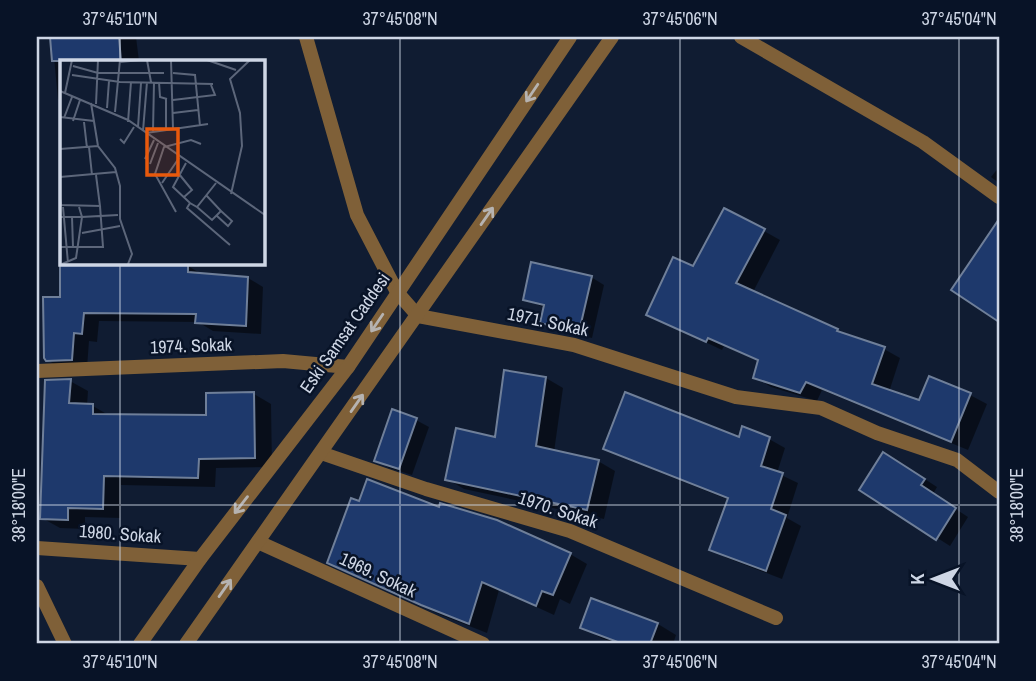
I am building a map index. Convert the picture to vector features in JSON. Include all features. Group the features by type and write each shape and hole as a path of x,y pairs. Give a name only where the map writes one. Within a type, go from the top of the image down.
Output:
{"street":[{"path":"306,37 357,215 397,292 418,316"},
{"name":"Eski Samsat Caddesi","path":"140,644 200,559 348,367 570,37"},
{"path":"186,644 612,37"},
{"path":"741,37 923,142 999,197"},
{"name":"1971. Sokak","path":"418,316 574,345 736,397 821,408 877,433 957,460 999,492"},
{"name":"1974. Sokak","path":"37,371 283,361 348,367"},
{"name":"1970. Sokak","path":"321,453 426,489 570,531 776,618"},
{"name":"1969. Sokak","path":"258,542 483,644"},
{"name":"1980. Sokak","path":"37,548 200,559"},
{"path":"37,586 65,644"}],"building":[{"path":"50,37 119,37 121,60 52,61"},
{"path":"724,208 765,229 736,283 838,329 837,331 885,347 872,384 919,400 929,376 971,393 951,442 806,382 800,393 753,378 758,360 708,338 706,342 646,315 673,257 693,266"},
{"path":"999,219 999,322 951,290"},
{"path":"531,262 592,276 579,332 540,323 544,305 523,300"},
{"path":"60,264 188,264 188,272 248,277 246,326 195,323 196,314 84,313 82,334 74,333 72,360 46,361 43,297 60,297"},
{"path":"504,370 546,377 536,446 599,460 587,510 445,480 456,428 495,437"},
{"path":"71,379 69,403 93,404 93,414 206,415 206,393 254,392 255,458 199,459 198,478 104,476 103,509 68,508 68,520 40,519 45,380"},
{"path":"625,392 739,437 742,426 770,437 761,466 783,473 771,509 786,515 766,571 709,550 728,498 603,449"},
{"path":"392,409 417,418 399,469 374,461"},
{"path":"883,452 925,479 921,485 956,508 936,540 859,490"},
{"path":"367,479 439,507 440,503 497,520 571,553 553,595 542,591 536,606 482,582 469,624 327,563 351,498 359,501"},
{"path":"591,598 658,623 650,644 623,644 580,628"}]}
